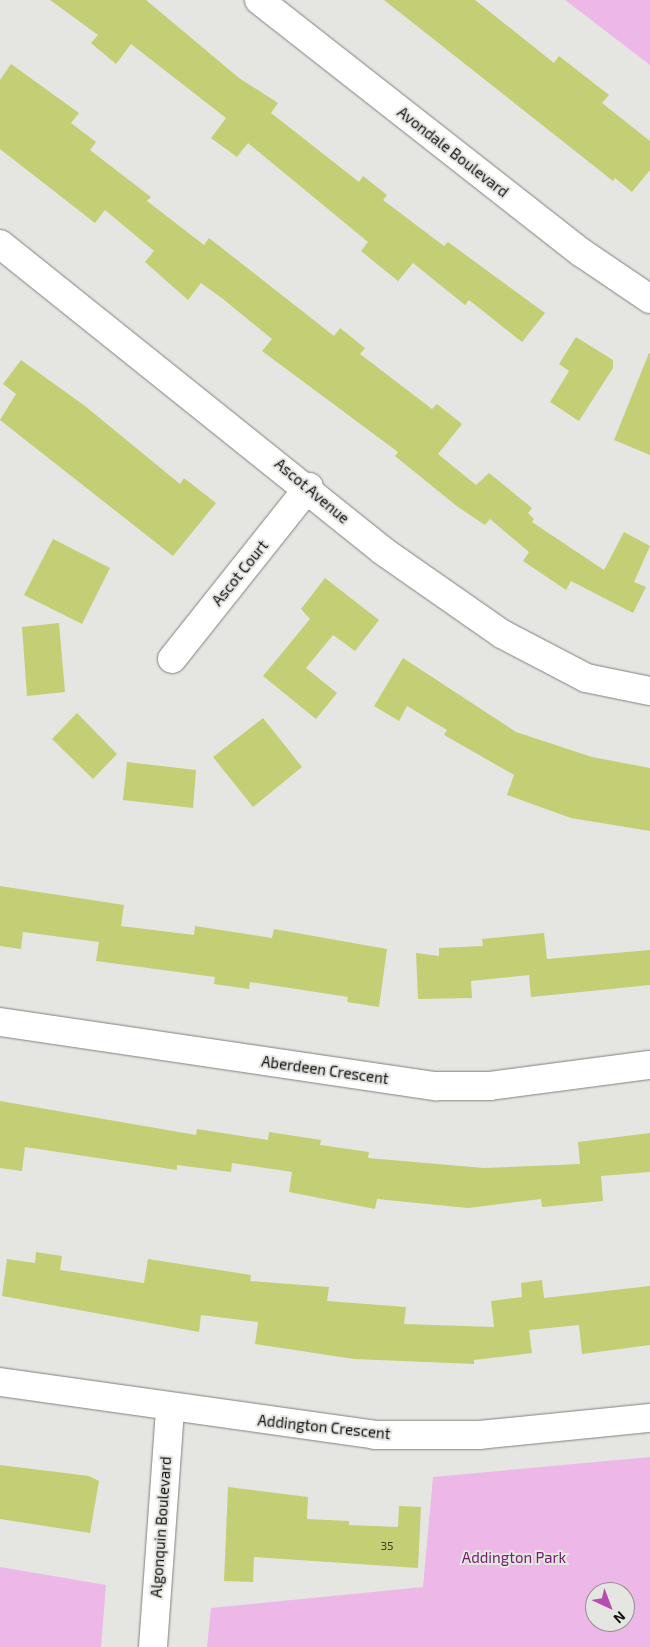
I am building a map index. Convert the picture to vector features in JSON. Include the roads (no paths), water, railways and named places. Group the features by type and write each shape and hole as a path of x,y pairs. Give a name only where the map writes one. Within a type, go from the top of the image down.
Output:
{"street":[{"name":"Avondale Boulevard","path":"259,0 582,253 650,299"},
{"name":"Ascot Avenue","path":"0,244 309,487 383,551 502,634 586,678 650,691"},
{"name":"Ascot Court","path":"172,659 309,487"},
{"name":"Aberdeen Crescent","path":"0,1022 436,1086 490,1086 650,1065"},
{"name":"Addington Crescent","path":"0,1382 170,1408 375,1435 478,1435 650,1418"},
{"name":"Algonquin Boulevard","path":"152,1647 170,1408"}],"park label":[{"name":"Addington Park","path":"514,1558"}]}
